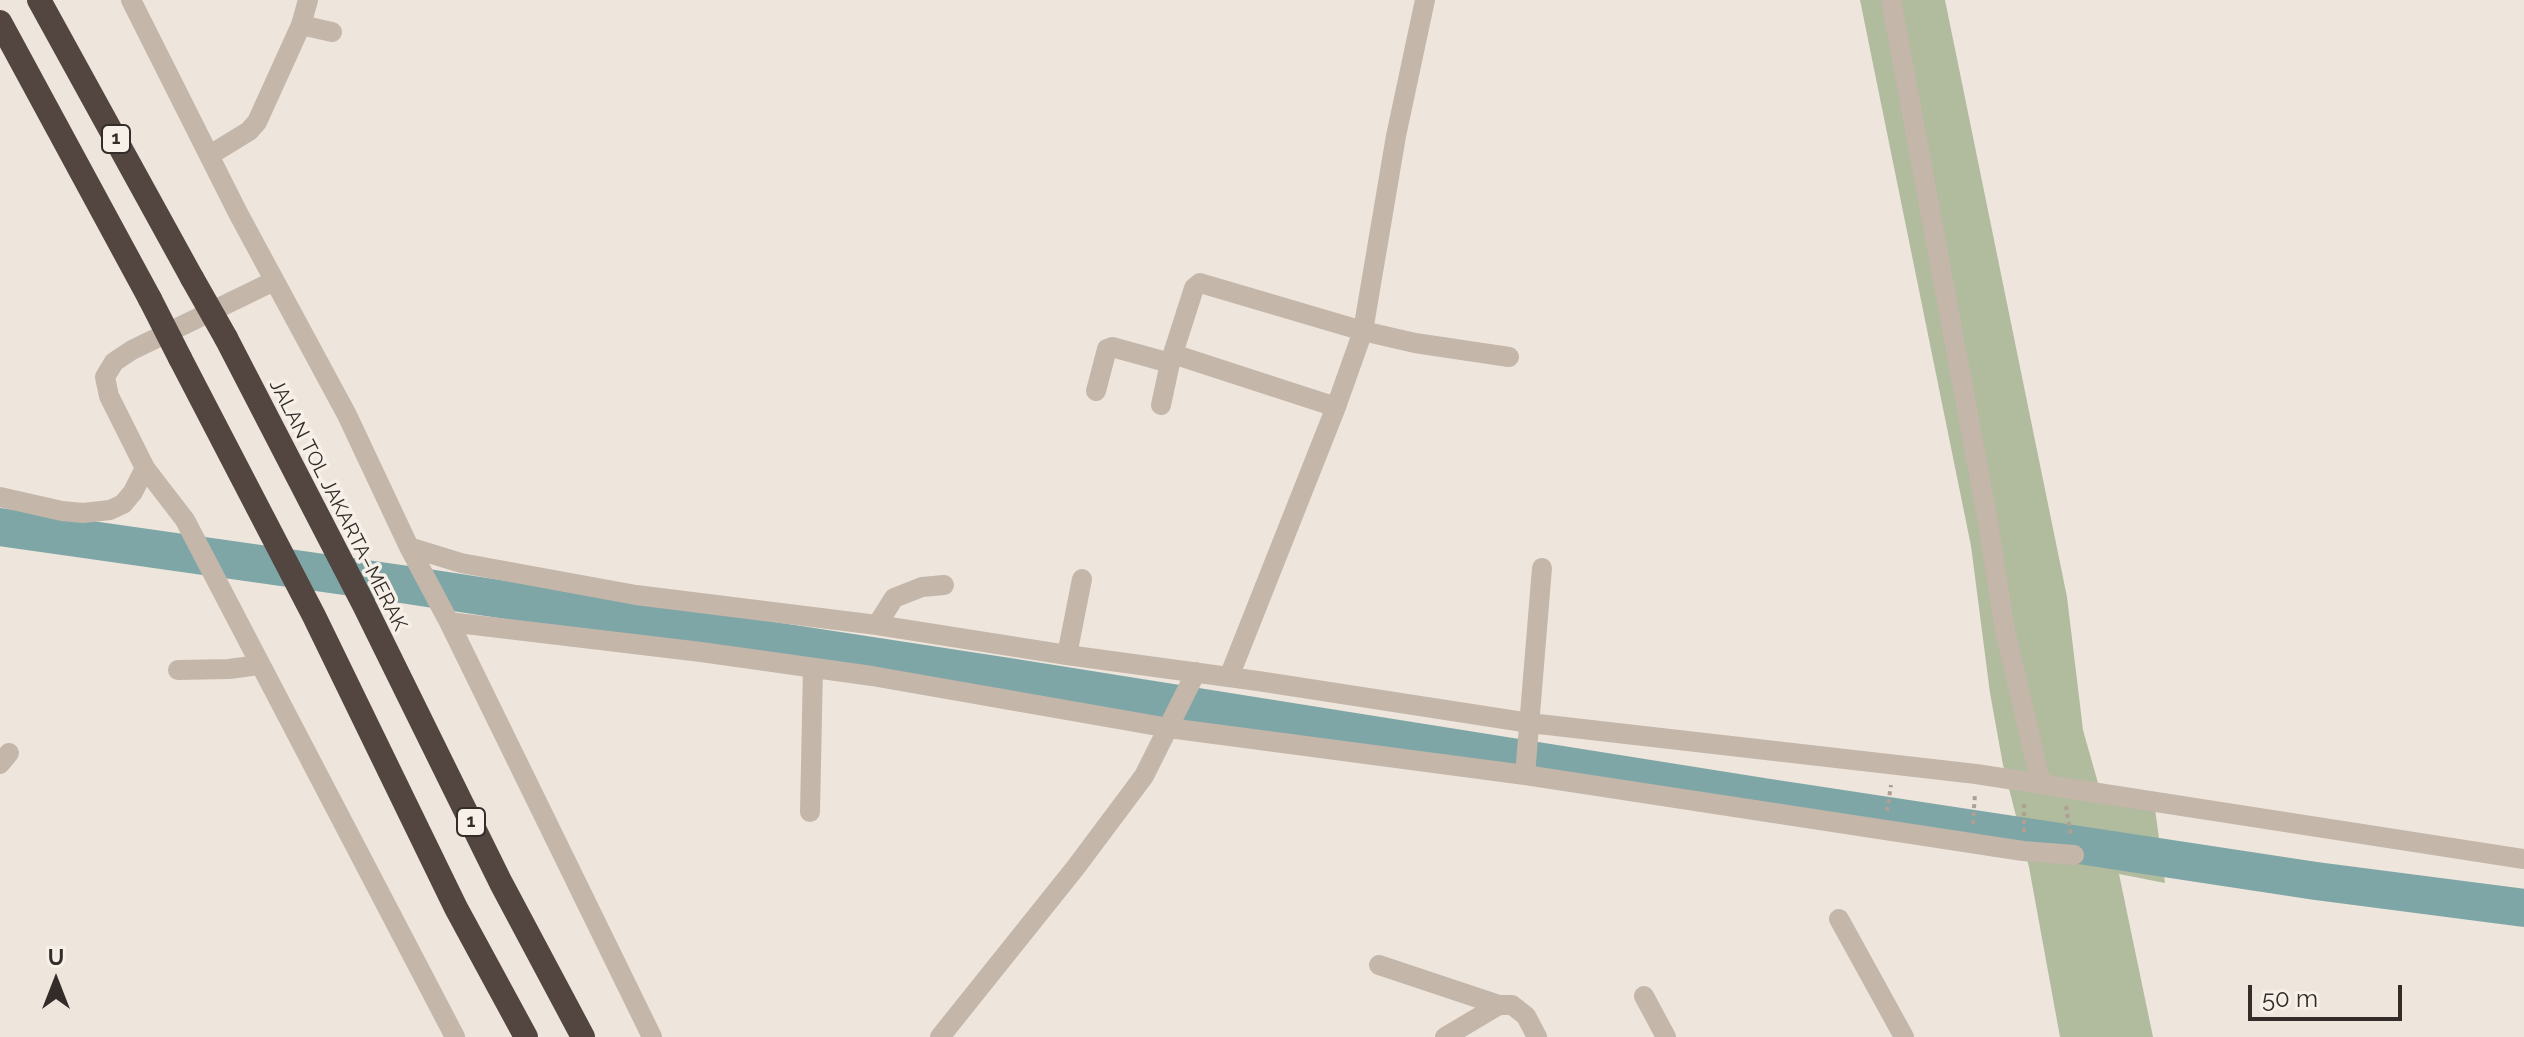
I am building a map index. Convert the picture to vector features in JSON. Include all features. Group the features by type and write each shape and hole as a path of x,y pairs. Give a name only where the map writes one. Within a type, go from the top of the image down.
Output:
{"highway":[{"name":"JALAN TOL JAKARTA–MERAK","path":"39,0 226,338 364,605 501,883 583,1037"},
{"name":"1","path":"0,22 150,299 314,616 456,908 526,1037"}],"street":[{"path":"131,0 274,281 347,415 652,1037"},
{"path":"210,155 249,131 257,122 301,25 308,0"},
{"path":"1229,677 1363,331 1396,136 1425,0"},
{"path":"1891,0 1987,517 2033,790"},
{"path":"301,25 332,32"},
{"path":"274,281 132,350 114,362 105,377 109,396 145,468 185,520 455,1037"},
{"path":"1161,405 1194,288 1200,283 1363,331 1415,343 1509,357"},
{"path":"1096,391 1107,349 1112,347 1172,358 1336,407"},
{"path":"0,497 62,511 83,513 110,510 123,504 133,492 145,468"},
{"path":"413,555 623,593 877,625 1194,676 1229,677 1529,730 1642,737 1893,763 2033,790 2524,859"},
{"path":"1525,770 1542,568"},
{"path":"1067,655 1082,579"},
{"path":"877,625 894,598 922,587 944,585"},
{"path":"444,613 813,668 1169,728 1525,770 2023,851 2073,852"},
{"path":"178,670 259,665"},
{"path":"810,812 813,668"},
{"path":"940,1037 1076,867 1144,776 1194,676"},
{"path":"1839,919 1904,1037"},
{"path":"1379,965 1499,1005 1512,1005 1526,1016 1537,1037"},
{"path":"1644,996 1666,1037"},
{"path":"1445,1037 1499,1005"}],"path":[{"path":"1886,820 1891,782"},
{"path":"1973,833 1975,788"},
{"path":"2024,840 2033,790"},
{"path":"2065,799 2073,852"}],"green space":[{"path":"1860,0 1945,0 2067,597 2083,730 2100,790 2153,794 2165,883 2119,874 2153,1037 2060,1037 2029,867 2003,765 1990,693 1971,546"}],"waterway":[{"path":"0,527 408,585 2316,881 2524,908"}]}
